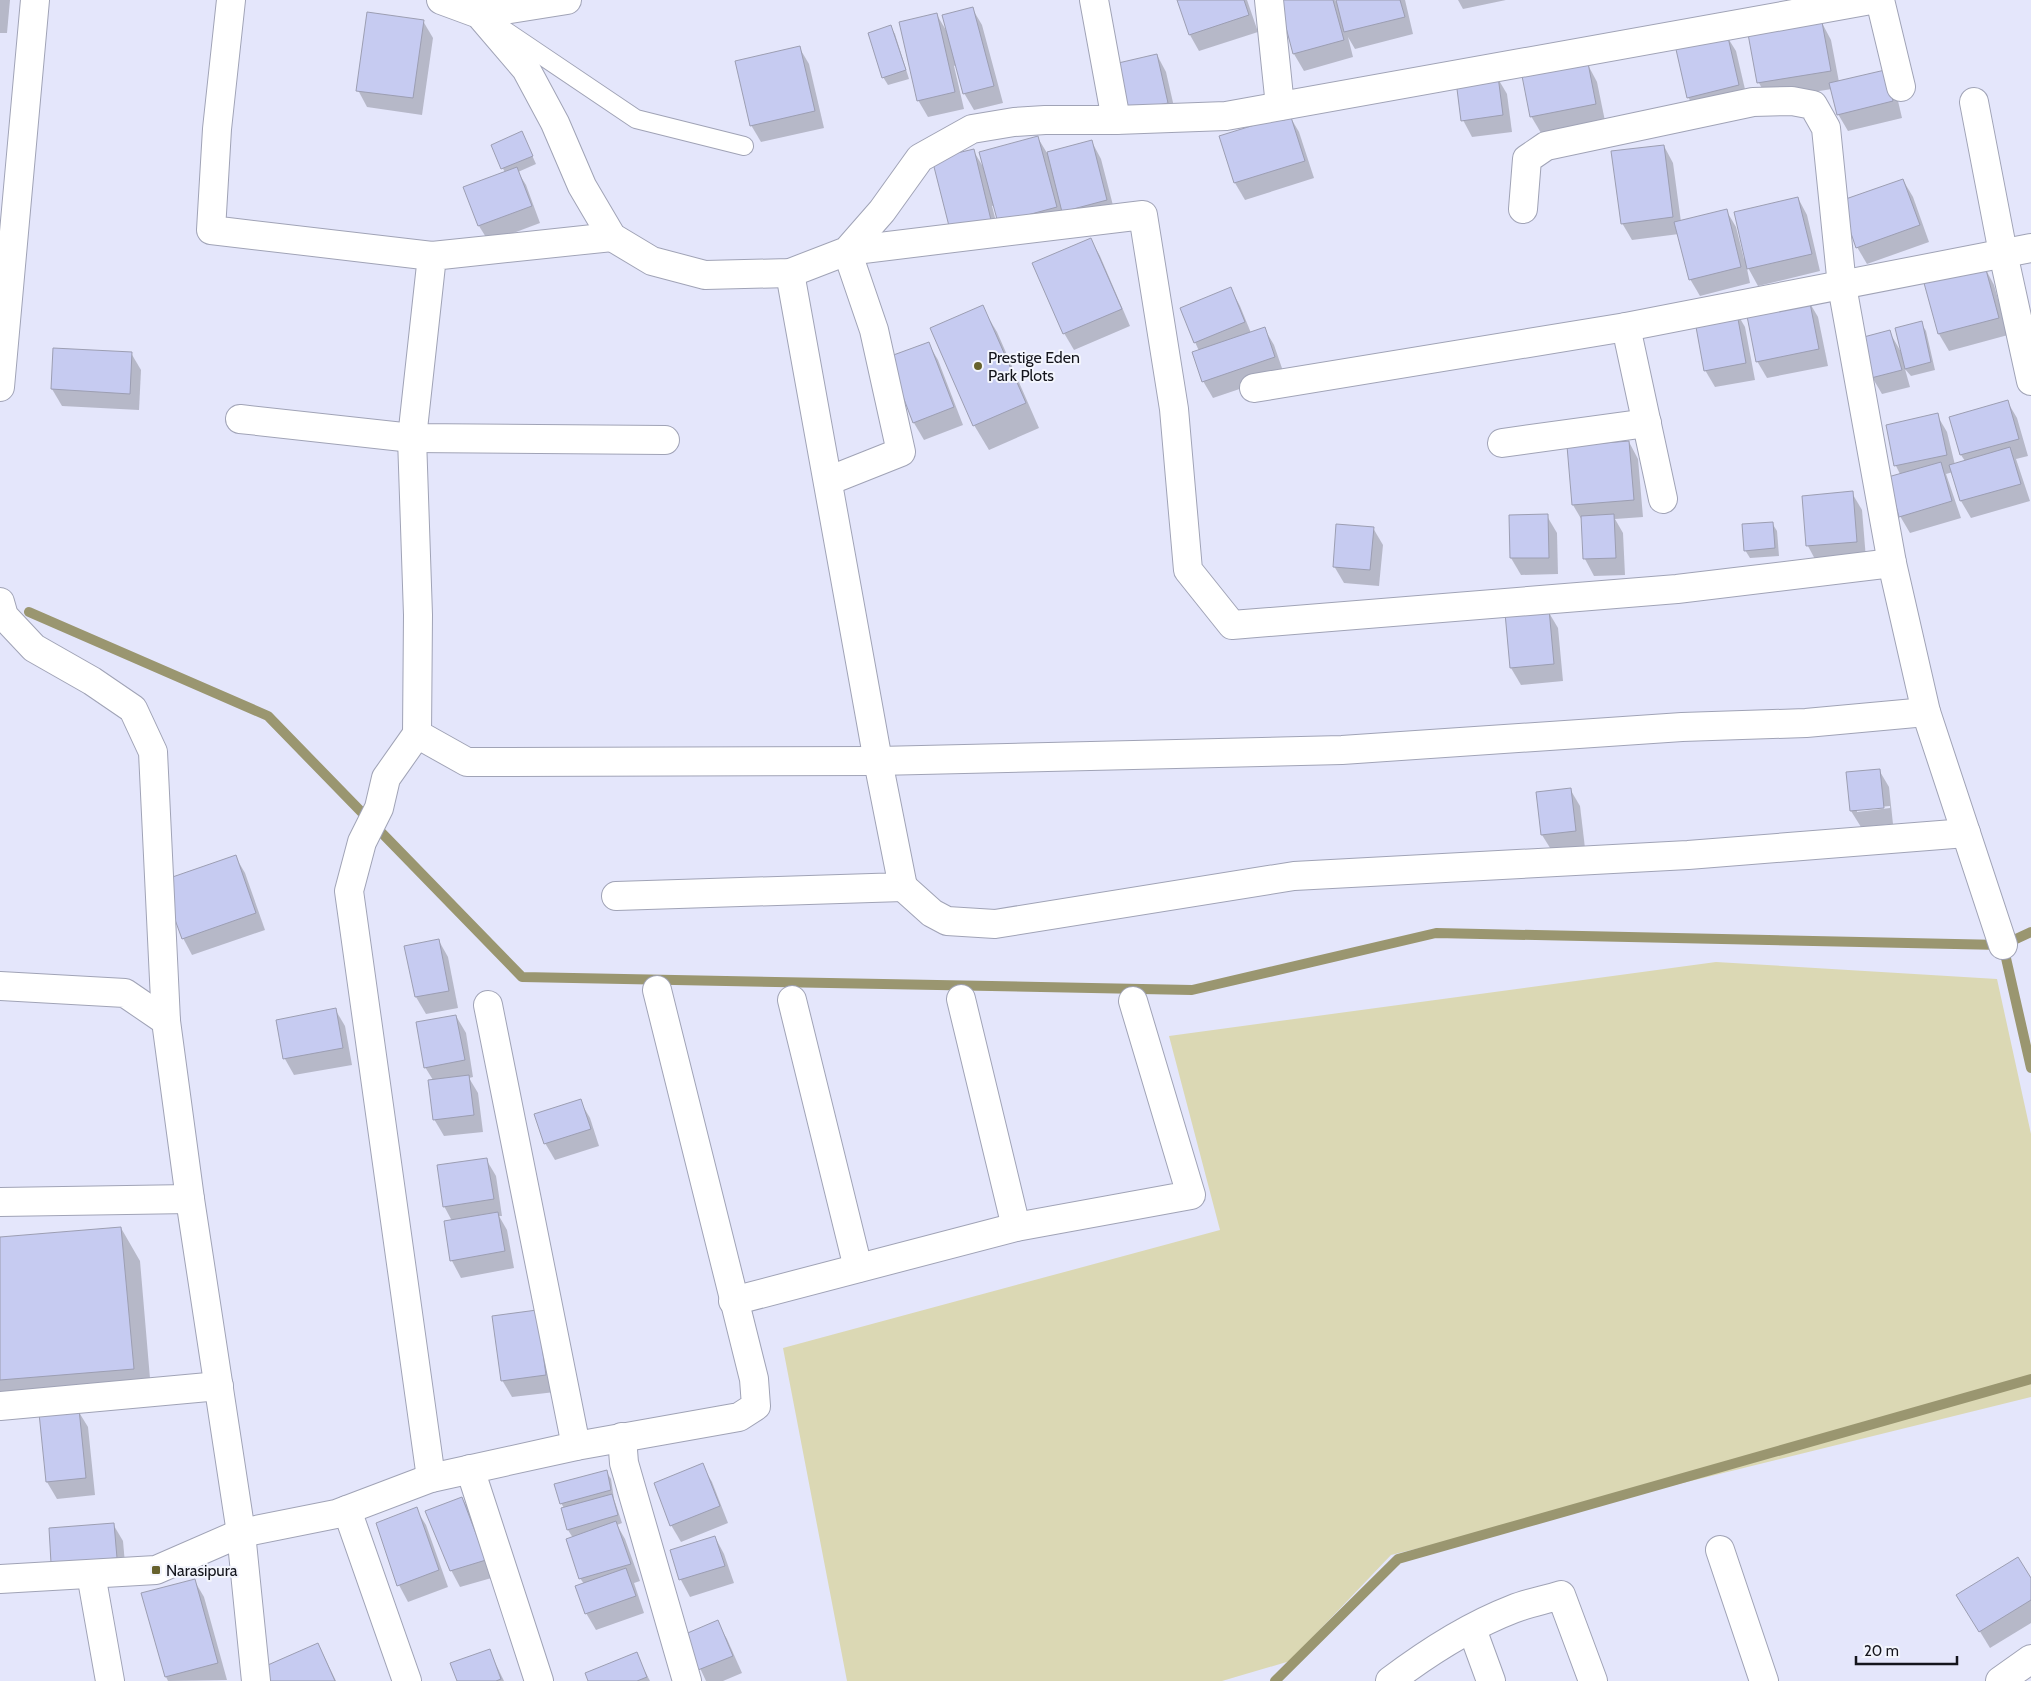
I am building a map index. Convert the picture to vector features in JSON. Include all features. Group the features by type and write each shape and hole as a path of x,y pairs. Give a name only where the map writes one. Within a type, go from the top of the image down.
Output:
{"street":[{"path":"0,387 35,0"},
{"path":"230,0 217,129 211,230 432,256 612,237"},
{"path":"440,0 479,14 568,0"},
{"path":"1094,0 1116,120"},
{"path":"1269,0 1280,106"},
{"path":"847,251 882,211 920,158 972,130 1014,122 1045,120 1116,120 1226,116 1871,0"},
{"path":"1880,0 1901,87"},
{"path":"479,14 526,69 555,123 582,186 612,237 652,261 705,275 790,273 847,251 1143,215 1174,409 1188,570 1232,625 1677,589 1892,563"},
{"path":"1523,209 1527,159 1546,146 1753,102 1792,101 1813,106 1826,128 1842,286 1892,563 1926,712 2003,945"},
{"path":"1974,102 2003,253 2031,381"},
{"path":"1254,388 1626,327 2031,248"},
{"path":"828,481 901,452 874,330 847,251"},
{"path":"431,1478 349,891 362,842 379,808 386,778 417,734 418,615 412,438 432,256"},
{"path":"790,273 878,761 903,887 932,913 947,921 995,924 1294,876 1688,855 1966,833"},
{"path":"1626,327 1663,499"},
{"path":"240,420 412,438 665,440"},
{"path":"1502,443 1647,422"},
{"path":"0,602 4,616 34,648 92,681 133,710 153,752 166,1021 190,1198 241,1533 256,1681"},
{"path":"417,734 467,762 878,761 1342,750 1682,727 1806,723 1926,712"},
{"path":"616,896 903,887"},
{"path":"0,986 125,992 166,1021"},
{"path":"0,1579 156,1570 241,1533 336,1514 431,1478 576,1446 739,1416 756,1406 754,1379 733,1301 657,990"},
{"path":"961,999 1016,1227"},
{"path":"792,1000 858,1268"},
{"path":"733,1301 1016,1227 1191,1195 1133,1000"},
{"path":"488,1005 576,1446"},
{"path":"0,1202 190,1198"},
{"path":"0,1406 218,1386"},
{"path":"622,1437 624,1463 687,1681"},
{"path":"470,1469 539,1681"},
{"path":"347,1510 407,1681"},
{"path":"1720,1550 1764,1681"},
{"path":"90,1574 110,1681"},
{"path":"1390,1681 1426,1654 1472,1629 1513,1609 1561,1595 1593,1681"},
{"path":"1472,1629 1491,1681"},
{"path":"2000,1681 2031,1659"}],"lane":[{"path":"479,14 636,120 744,146"}],"shaded area":[{"path":"1716,962 1997,979 2031,1134 2031,1397 1391,1555 1290,1661 1222,1681 847,1681 783,1348 1220,1230 1169,1036"}],"building":[{"path":"1177,0 1244,0 1249,15 1189,35"},
{"path":"1333,0 1344,40 1293,54 1279,1"},
{"path":"1336,0 1400,0 1405,17 1344,32"},
{"path":"973,7 994,86 963,94 942,15"},
{"path":"367,12 424,20 413,98 356,91"},
{"path":"937,13 955,92 917,101 899,22"},
{"path":"1822,22 1831,71 1757,83 1748,34"},
{"path":"891,25 906,70 882,78 868,33"},
{"path":"1727,33 1739,85 1687,98 1675,45"},
{"path":"800,46 815,111 750,126 735,61"},
{"path":"1157,54 1168,103 1126,112 1114,64"},
{"path":"1588,63 1596,104 1530,117 1522,76"},
{"path":"1885,70 1893,101 1837,115 1829,83"},
{"path":"1498,76 1503,115 1461,121 1456,81"},
{"path":"1290,114 1305,161 1234,183 1219,136"},
{"path":"522,131 533,156 501,169 491,145"},
{"path":"1038,136 1057,207 998,223 979,152"},
{"path":"1092,140 1107,200 1062,212 1047,152"},
{"path":"1664,145 1673,217 1621,224 1611,151"},
{"path":"974,149 991,220 950,230 932,159"},
{"path":"517,167 532,206 478,226 463,187"},
{"path":"1903,179 1920,225 1856,248 1840,201"},
{"path":"1798,197 1812,254 1747,269 1734,212"},
{"path":"1727,209 1741,267 1689,280 1674,222"},
{"path":"1091,238 1122,309 1063,334 1032,263"},
{"path":"1985,266 1999,318 1938,334 1924,283"},
{"path":"1231,287 1245,322 1194,343 1180,308"},
{"path":"1809,298 1819,349 1756,362 1746,311"},
{"name":"Prestige Eden Park Plots","path":"983,305 1026,403 973,426 930,328"},
{"path":"1736,308 1746,363 1704,371 1694,316"},
{"path":"1922,321 1931,362 1905,369 1895,328"},
{"path":"1265,327 1275,357 1202,382 1192,352"},
{"path":"1890,330 1902,370 1871,378 1860,338"},
{"path":"929,342 954,407 913,423 888,357"},
{"path":"53,348 132,352 130,394 51,389"},
{"path":"2008,400 2019,439 1960,455 1949,417"},
{"path":"1938,413 1947,455 1894,466 1886,425"},
{"path":"1629,441 1634,500 1572,505 1567,446"},
{"path":"2010,447 2021,484 1960,501 1949,465"},
{"path":"1941,462 1952,501 1899,517 1888,477"},
{"path":"1853,491 1857,542 1806,546 1802,496"},
{"path":"1548,514 1549,558 1510,558 1509,515"},
{"path":"1614,514 1616,558 1583,559 1581,516"},
{"path":"1773,522 1775,548 1744,551 1742,524"},
{"path":"1336,524 1374,527 1370,570 1333,567"},
{"path":"1549,609 1554,664 1510,668 1505,613"},
{"path":"1880,769 1884,808 1850,811 1846,772"},
{"path":"1571,788 1576,831 1541,835 1536,792"},
{"path":"236,855 256,913 182,939 161,881"},
{"path":"439,939 449,991 415,997 404,946"},
{"path":"336,1008 343,1048 283,1059 276,1020"},
{"path":"456,1015 465,1060 424,1068 416,1022"},
{"path":"469,1075 474,1115 433,1120 428,1080"},
{"path":"581,1099 591,1129 544,1144 534,1114"},
{"path":"487,1158 494,1199 443,1207 437,1165"},
{"path":"498,1212 505,1251 450,1261 444,1221"},
{"path":"121,1227 134,1369 0,1380 0,1237"},
{"path":"537,1310 546,1375 501,1381 492,1316"},
{"path":"79,1409 86,1478 46,1482 39,1413"},
{"path":"703,1463 720,1506 670,1526 654,1483"},
{"path":"607,1470 611,1490 560,1504 554,1484"},
{"path":"612,1494 618,1515 567,1530 561,1508"},
{"path":"462,1497 486,1560 450,1571 425,1511"},
{"path":"417,1507 439,1570 397,1586 376,1523"},
{"path":"616,1521 631,1564 579,1579 566,1539"},
{"path":"114,1523 117,1558 51,1563 49,1528"},
{"path":"715,1536 725,1566 679,1580 670,1550"},
{"path":"2018,1557 2031,1578 2031,1600 1979,1632 1956,1595"},
{"path":"626,1568 636,1596 585,1614 575,1586"},
{"path":"195,1579 218,1663 165,1677 141,1593"},
{"path":"718,1620 733,1656 698,1670 683,1635"},
{"path":"318,1643 335,1681 267,1681 261,1668"},
{"path":"490,1649 501,1679 496,1681 457,1681 450,1663"},
{"path":"637,1652 647,1677 637,1681 588,1681 585,1673"}],"waterway":[{"path":"29,612 268,716 522,977 1192,990 1436,933 2002,945"},
{"path":"2031,932 2003,945 2031,1068"},
{"path":"1275,1681 1398,1559 2031,1379"}],"place":[{"name":"Prestige Eden Park Plots","path":"978,366"},
{"name":"Narasipura","path":"156,1570"}]}
